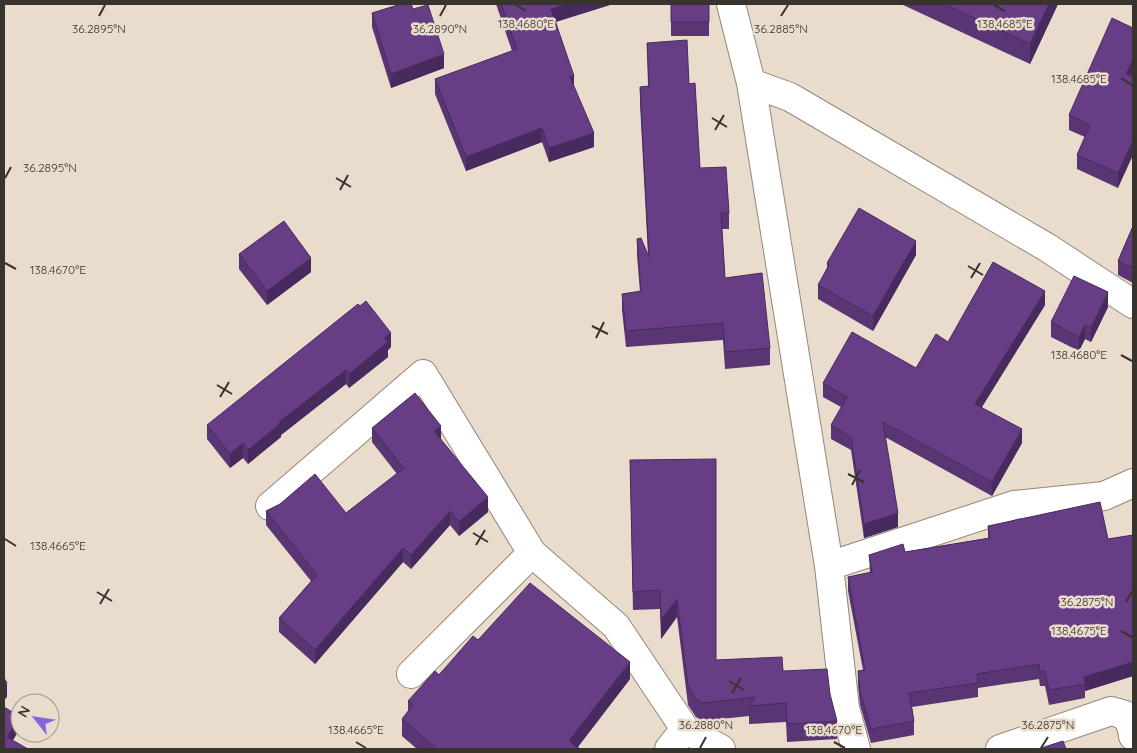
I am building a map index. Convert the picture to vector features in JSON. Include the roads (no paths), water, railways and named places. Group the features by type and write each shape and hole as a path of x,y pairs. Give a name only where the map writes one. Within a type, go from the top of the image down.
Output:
{"street":[{"path":"731,4 751,83 829,566 845,708 856,749"},
{"path":"751,83 790,97 1048,248 1133,304"},
{"path":"270,506 423,374 532,553 616,626 677,739 721,749"},
{"path":"829,566 1014,505 1104,496 1133,483"},
{"path":"411,674 532,553"},
{"path":"1000,749 1111,711 1126,715 1131,725 1133,736"}]}
